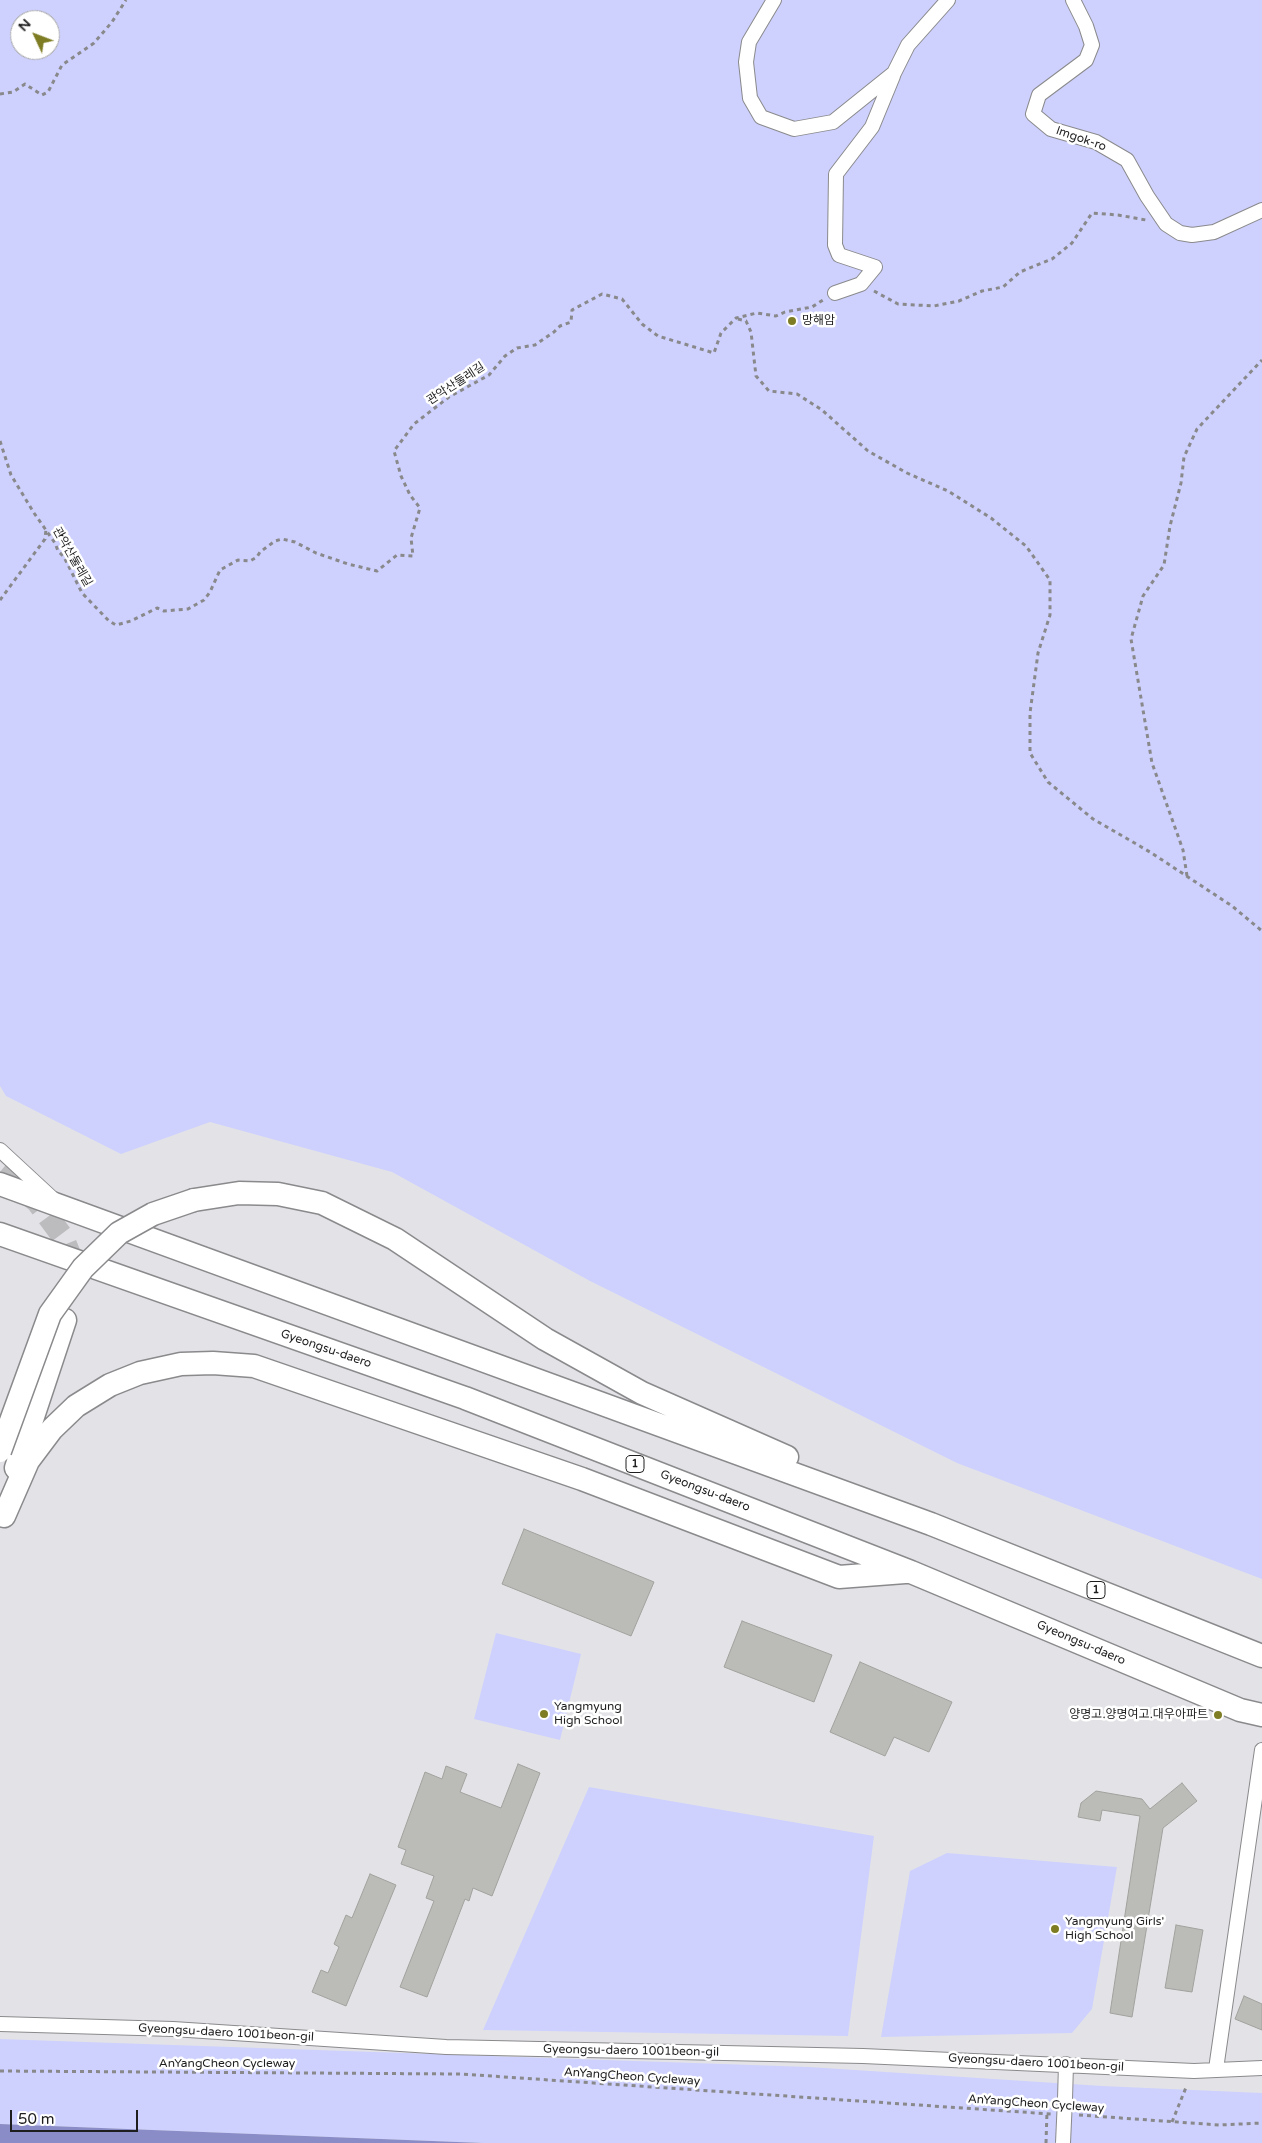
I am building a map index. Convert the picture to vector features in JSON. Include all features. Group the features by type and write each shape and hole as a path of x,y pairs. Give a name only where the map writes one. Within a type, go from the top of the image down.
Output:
{"main road":[{"name":"1","path":"0,1184 931,1524 1262,1656"},
{"path":"0,1451 50,1314 82,1268 119,1233 153,1214 194,1200 238,1193 278,1194 322,1203 395,1239 544,1339 642,1394 739,1434 931,1524"},
{"name":"Gyeongsu-daero","path":"0,1234 465,1398 911,1572 1240,1710 1262,1715"},
{"path":"2,1521 19,1455 65,1320"},
{"path":"2,1521 28,1462 52,1429 76,1406 110,1385 140,1373 181,1364 213,1363 254,1366 582,1479 839,1577 911,1572"}],"street":[{"path":"774,0 749,42 746,62 750,98 761,116 794,129 833,122 894,72"},
{"path":"831,296 861,284 875,267 839,255 835,245 836,174 872,127 894,72 908,45 948,0"},
{"name":"Imgok-ro","path":"1073,0 1086,26 1092,45 1086,60 1039,95 1033,114 1051,129 1096,142 1127,160 1147,196 1166,224"},
{"path":"1166,224 1180,233 1192,235 1214,232 1262,210"},
{"path":"0,1150 59,1205"},
{"path":"1216,2069 1262,1750"},
{"name":"Gyeongsu-daero 1001beon-gil","path":"0,2024 173,2029 446,2047 863,2056 1194,2071 1262,2068"},
{"path":"1063,2143 1066,2064"}],"path":[{"path":"0,94 13,92 25,84 42,95 48,92 62,65 94,42 112,22 126,0"},
{"path":"861,284 898,304 934,306 959,301 982,291 1003,287 1020,272 1052,259 1072,243 1092,213 1118,215 1166,224"},
{"name":"관악산둘레길","path":"0,441 11,475 34,513 46,528 58,551 64,557 82,593 109,621 116,625 131,621 158,608 164,611 188,609 204,600 210,592 220,570 238,560 250,561 275,541 282,539 295,542 316,553 348,564 376,571 397,555 413,556 411,538 420,508 410,495 401,476 394,451 414,424 449,397 489,375 505,356 517,348 535,345 560,326 571,322 572,310 602,294 622,299 642,324 658,336 714,353 721,333 736,318"},
{"path":"736,318 757,314 776,316 785,312 812,307 831,296"},
{"path":"736,318 746,321 751,332 756,376 769,391 797,394 822,410 868,451 907,473 948,491 991,518 1026,546 1050,580 1050,615 1038,653 1030,713 1030,753 1048,782 1093,820 1150,852 1232,906 1262,931"},
{"path":"1186,876 1183,850 1152,763 1131,639 1142,596 1164,565 1170,526 1181,483 1184,457 1198,429 1262,360"},
{"path":"0,600 45,539 46,528"},
{"name":"AnYangCheon Cycleway","path":"0,2071 461,2074 1053,2114"},
{"path":"1172,2122 1194,2071"},
{"path":"1046,2143 1048,2106"},
{"name":"AnYangCheon Cycleway","path":"1073,2115 1219,2125 1262,2123"}],"shaded area":[{"path":"0,0 1262,0 1262,1579 957,1463 590,1281 392,1172 210,1122 121,1154 6,1096 0,1086"},
{"path":"496,1633 581,1654 560,1740 474,1719"},
{"path":"589,1787 874,1836 848,2036 483,2030"},
{"path":"947,1853 1117,1867 1092,2009 1072,2033 881,2037 910,1871"},
{"path":"0,2039 809,2067 1102,2086 1262,2093 1262,2143 483,2143 0,2124"},
{"path":"0,2124 483,2143 0,2143"}],"building":[{"path":"524,1529 654,1582 631,1636 502,1584"},
{"path":"742,1621 832,1655 814,1702 724,1667"},
{"path":"860,1662 952,1702 929,1752 894,1737 885,1756 830,1732"},
{"path":"518,1764 540,1773 492,1896 473,1888 469,1901 465,1899 427,1997 400,1987 434,1901 426,1898 434,1876 401,1864 406,1850 398,1847 425,1772 442,1779 446,1766 467,1774 460,1792 501,1808"},
{"path":"1182,1783 1197,1801 1163,1828 1132,2017 1110,2013 1140,1816 1102,1810 1100,1821 1078,1817 1081,1803 1096,1791 1142,1799 1150,1809"},
{"path":"370,1874 396,1885 346,2006 312,1992 321,1970 328,1973 339,1947 334,1944 346,1915 352,1918"},
{"path":"1176,1925 1203,1930 1192,1992 1165,1988"},
{"path":"1244,1996 1262,2004 1262,2030 1235,2019"}],"tunnel":[{"path":"0,1172 37,1202 63,1237 75,1267 74,1275"}],"place":[{"name":"망해암","path":"792,321"},
{"name":"Yangmyung High School","path":"544,1714"},
{"name":"양명고.양명여고.대우아파트","path":"1218,1715"},
{"name":"Yangmyung Girls' High School","path":"1055,1929"}]}
